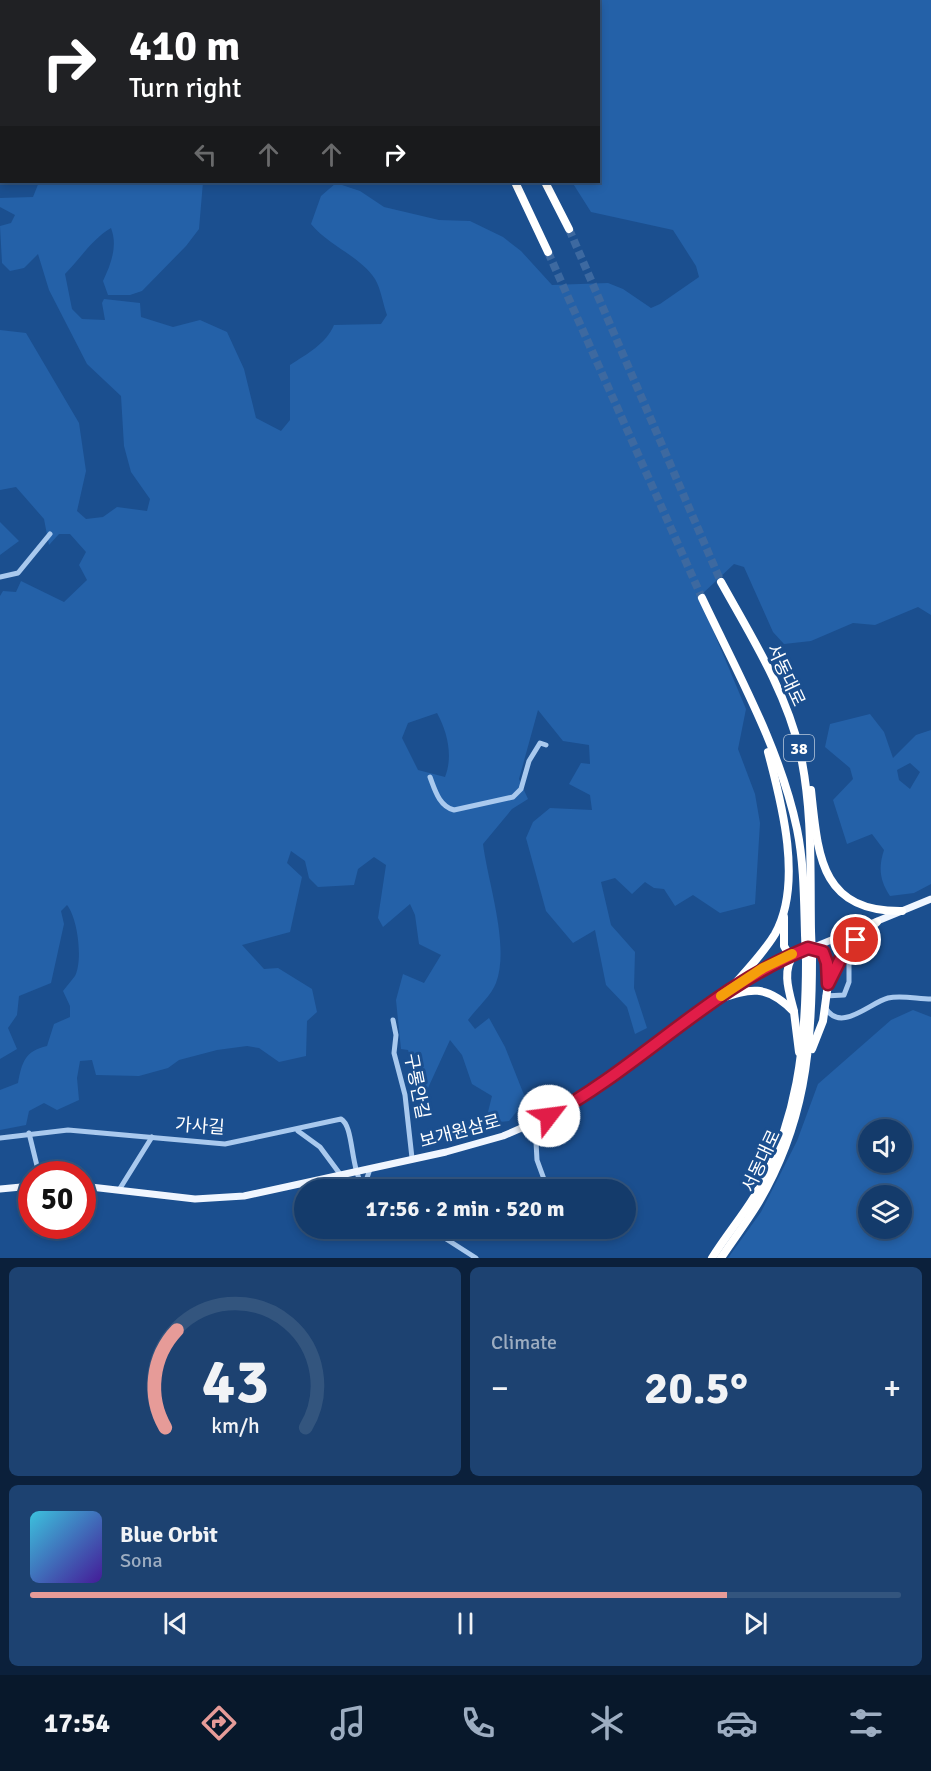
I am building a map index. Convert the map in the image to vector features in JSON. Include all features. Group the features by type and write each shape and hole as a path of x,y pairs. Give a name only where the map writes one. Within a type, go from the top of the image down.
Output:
{"highway":[{"path":"515,183 548,252"},
{"path":"546,183 569,229"},
{"name":"서동대로","path":"722,582 786,706 800,752 810,831 808,932"},
{"name":"38","path":"702,598 759,721 788,794 798,831 809,960"},
{"path":"759,721 772,767 788,853 784,946 788,953 795,953"},
{"path":"800,752 811,789 822,858 831,879 844,896 863,908 902,911"},
{"path":"731,988 765,950 784,911"},
{"path":"809,1057 823,1021 825,996 835,966 849,947 877,922"},
{"path":"795,953 789,962 787,977 802,1064"},
{"name":"서동대로","path":"721,1258 756,1207 785,1150 803,1094 809,1057 809,960"},
{"name":"서동대로","path":"712,1258 753,1199 770,1166 790,1114 802,1064 809,960"},
{"path":"713,1001 757,989 779,998 794,1012"}],"main road":[{"name":"보개원삼로","path":"96,1188 195,1198 230,1198 268,1192 486,1142 535,1123 594,1089 731,988 795,953 877,922 931,898"},
{"path":"808,948 826,956 828,984"},
{"path":"0,1190 18,1188"}],"street":[{"path":"0,577 18,573 50,534"},
{"path":"430,777 440,800 448,808 454,810 504,800 513,797 521,789 529,761 540,743 546,745"},
{"path":"825,996 844,995 849,982 849,947"},
{"path":"825,1006 831,1015 838,1018 857,1014 888,998 931,999"},
{"name":"구롱안길","path":"393,1020 396,1035 394,1053 405,1095 412,1158"},
{"name":"가사길","path":"0,1138 68,1130 225,1144 340,1119 347,1125 354,1171"},
{"path":"535,1123 537,1160 544,1179"},
{"path":"298,1131 327,1155 340,1174"},
{"path":"30,1133 36,1161"},
{"path":"119,1190 152,1137"},
{"path":"367,1179 371,1167"},
{"path":"354,1171 359,1179"},
{"path":"446,1239 476,1258"}],"shaded area":[{"path":"600,0 931,0 931,615 918,607 875,625 853,623 811,641 784,644 773,632 744,567 734,564 699,597 746,709 738,749 755,794 760,823 755,904 720,913 693,895 675,906 664,889 654,888 645,882 632,894 615,878 601,882 611,925 635,952 634,988 647,1028 635,1034 627,1007 606,985 595,930 573,943 546,911 526,838 533,822 550,808 592,810 590,795 569,784 581,763 590,764 589,745 563,741 538,710 519,779 528,799 512,809 483,844 497,914 501,951 500,968 494,988 468,1020 475,1029 489,1018 505,1047 526,1100 509,1121 491,1123 488,1112 492,1096 472,1084 462,1055 450,1040 428,1088 422,1089 408,1050 401,1049 396,1000 403,974 424,983 441,955 419,944 415,915 410,904 383,927 378,918 386,865 374,857 358,869 354,885 318,887 309,878 305,861 291,851 287,863 302,877 290,932 242,945 264,969 278,968 312,989 317,1012 307,1021 306,1056 279,1062 259,1048 247,1046 217,1050 179,1060 168,1068 139,1076 96,1075 92,1060 80,1061 77,1078 79,1100 57,1110 44,1103 29,1111 26,1125 0,1130 0,1090 18,1083 21,1069 29,1054 47,1046 54,1024 70,1017 70,1006 63,991 75,976 79,950 74,920 67,905 61,911 64,924 51,983 19,996 17,1015 8,1028 17,1049 0,1059 0,596 3,591 16,592 21,581 64,602 87,580 79,565 86,552 70,534 59,534 49,545 44,519 16,487 0,490 0,330 26,333 79,423 86,471 77,511 86,519 103,517 117,507 147,511 150,499 131,472 124,446 121,396 87,364 49,290 38,254 24,268 10,271 2,263 0,226 11,223 15,215 0,207 0,198 33,197 39,183 203,183 199,229 186,246 142,291 130,295 108,295 103,281 114,248 111,228 92,243 65,274 72,309 82,319 105,320 102,303 104,299 140,303 141,317 173,327 200,320 227,332 244,369 256,418 281,431 290,420 290,365 321,343 334,325 381,324 387,315 377,283 369,271 326,239 311,224 321,196 336,183 360,191 384,207 439,220 470,221 503,237 521,251 552,285 608,283 623,289 651,308 699,277 696,266 673,230 591,212 573,183 600,183","holes":["437,713 446,737 449,761 445,777 418,770 402,738 408,723"]},
{"path":"0,522 19,541 0,555"},
{"path":"870,714 884,732 893,758 916,735 931,730 931,884 914,893 890,896 881,874 884,850 872,834 847,844 833,800 853,779 850,768 825,747 830,724","holes":["910,763 920,772 910,789 899,780 897,770"]},
{"path":"913,1010 931,1017 931,1258 728,1258 761,1212 797,1141 818,1084 891,1020"}],"tunnel":[{"path":"569,229 721,582"},
{"path":"548,252 702,598"}],"slow traffic":[{"path":"721,996 763,968 792,954"}],"route":[{"path":"549,1116 594,1089 731,988 779,960 808,948 823,952 826,956 828,984 835,966 856,940"}]}
